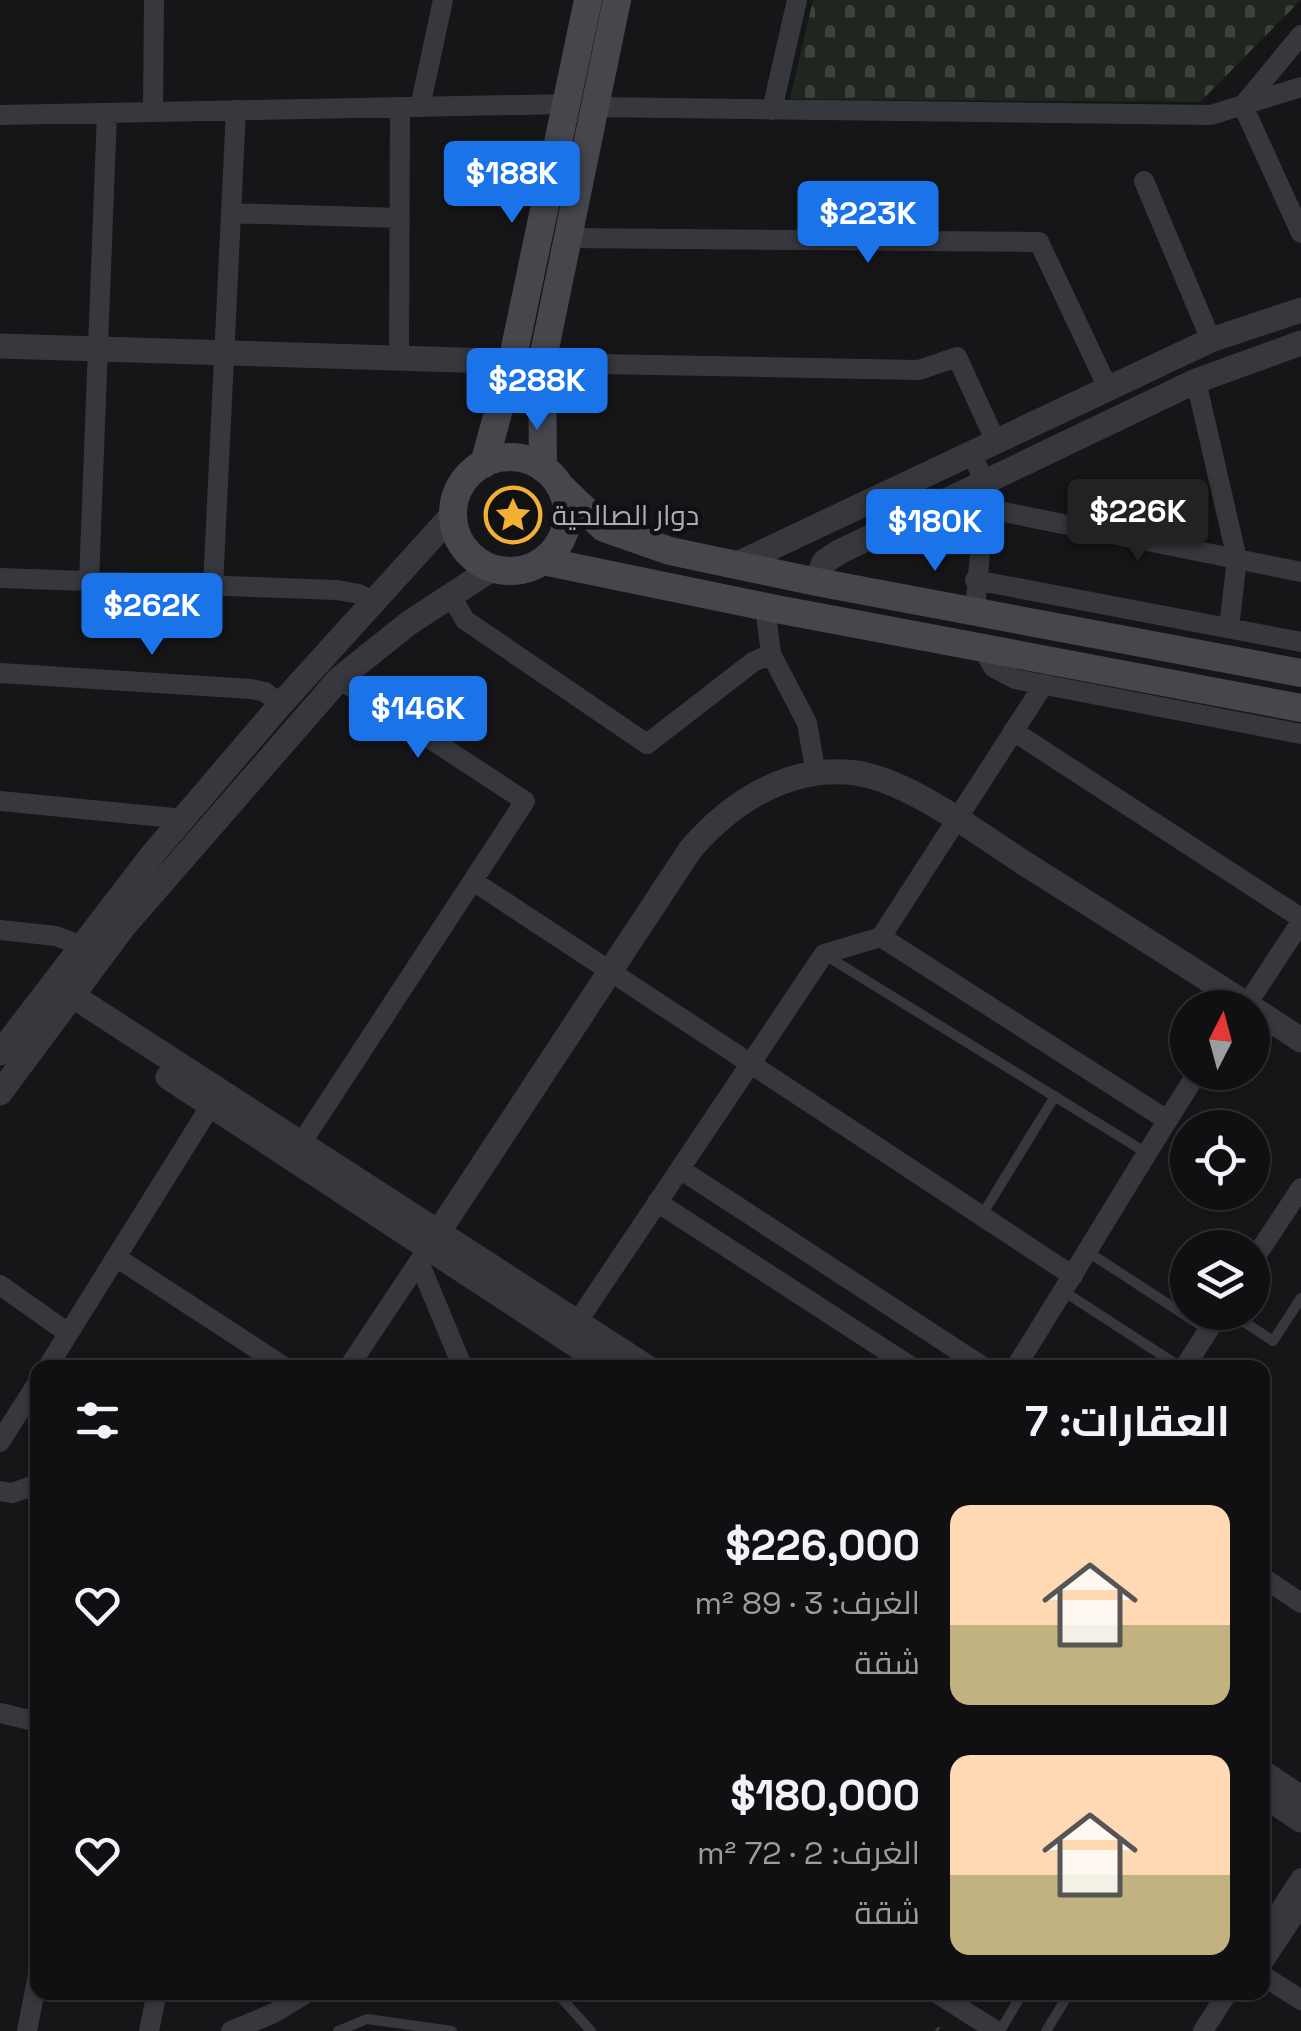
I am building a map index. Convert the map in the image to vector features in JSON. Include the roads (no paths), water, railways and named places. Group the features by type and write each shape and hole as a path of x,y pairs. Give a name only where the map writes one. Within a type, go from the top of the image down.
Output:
{"main road":[{"path":"588,0 566,238 542,363 552,477 567,510 567,522 559,544 542,561 518,570 493,568 464,547 454,514 462,484 484,464 515,458 552,477 593,521 622,536 670,551 1301,672"},
{"path":"484,464 581,106 616,0"},
{"path":"542,561 1301,708"}],"street":[{"path":"153,112 154,0"},
{"path":"399,358 400,218 410,107 442,0"},
{"path":"772,110 797,0"},
{"path":"1243,106 1301,35"},
{"path":"0,115 581,106 1212,115 1301,88"},
{"path":"1243,106 1301,233"},
{"path":"213,586 236,110"},
{"path":"89,581 108,113"},
{"path":"1144,181 1211,340"},
{"path":"231,213 400,218"},
{"path":"566,238 1038,242 1108,388"},
{"path":"735,565 1211,340 1301,310"},
{"path":"817,582 824,562 830,557 985,496 1196,380 1301,343"},
{"path":"0,346 919,370 957,357 996,442"},
{"path":"1196,380 1238,559 1229,628"},
{"path":"971,454 985,496 975,611"},
{"path":"985,496 1301,572"},
{"path":"0,1053 152,855 281,704 454,514"},
{"path":"0,1093 124,926 339,679 450,594 493,568"},
{"path":"0,578 336,590 359,594 375,603"},
{"path":"976,580 1301,642"},
{"path":"450,594 466,620 647,744 753,662 771,654"},
{"path":"765,607 771,654 806,723 816,774"},
{"path":"982,648 1001,674 1301,734"},
{"path":"0,673 251,690 265,692 281,704"},
{"path":"302,1142 526,801 339,679"},
{"path":"578,1320 824,954 881,936 1044,684"},
{"path":"1013,731 1301,920 1254,990"},
{"path":"353,1360 690,850 707,830 762,790 780,782 816,774 855,773 895,785 1222,990"},
{"path":"0,801 184,819"},
{"path":"473,881 982,1215 1068,1283"},
{"path":"0,930 56,936 82,946"},
{"path":"881,936 1167,1120"},
{"path":"68,1002 211,1105 598,1360"},
{"path":"68,1002 302,1142 429,1247 578,1320 636,1360"},
{"path":"1270,1020 1301,1040"},
{"path":"1020,1360 1186,1090"},
{"path":"52,1360 211,1105"},
{"path":"680,1170 973,1360"},
{"path":"1270,1235 1301,1188"},
{"path":"658,1202 901,1360"},
{"path":"1281,1218 1301,1231"},
{"path":"429,1247 461,1360"},
{"path":"116,1257 274,1360"},
{"path":"0,1286 68,1334"},
{"path":"1188,1360 1208,1330"},
{"path":"0,1442 30,1395"},
{"path":"0,1493 30,1486"},
{"path":"1270,1583 1301,1603"},
{"path":"0,1713 30,1720"},
{"path":"1270,1777 1301,1798"},
{"path":"1270,1799 1301,1820"},
{"path":"1270,1926 1301,1878"},
{"path":"1270,1952 1301,1905"},
{"path":"1270,1980 1301,2000"},
{"path":"27,2031 33,2000"},
{"path":"149,2031 155,2000"},
{"path":"231,2031 295,2000"},
{"path":"948,2000 998,2031"},
{"path":"1204,2031 1223,2000"},
{"path":"1220,2031 1239,2000"}],"lane":[{"path":"824,954 1145,1152"},
{"path":"982,1215 1055,1096"},
{"path":"1087,1252 1170,1297"},
{"path":"1068,1283 1172,1360"},
{"path":"1256,1330 1273,1341 1301,1298"},
{"path":"563,2000 591,2031"},
{"path":"998,2031 1018,2000"},
{"path":"1046,2031 1065,2000"},
{"path":"338,2031 367,2019 452,2031"}],"place":[{"name":"دوار الصالحية","path":"513,515"}]}
